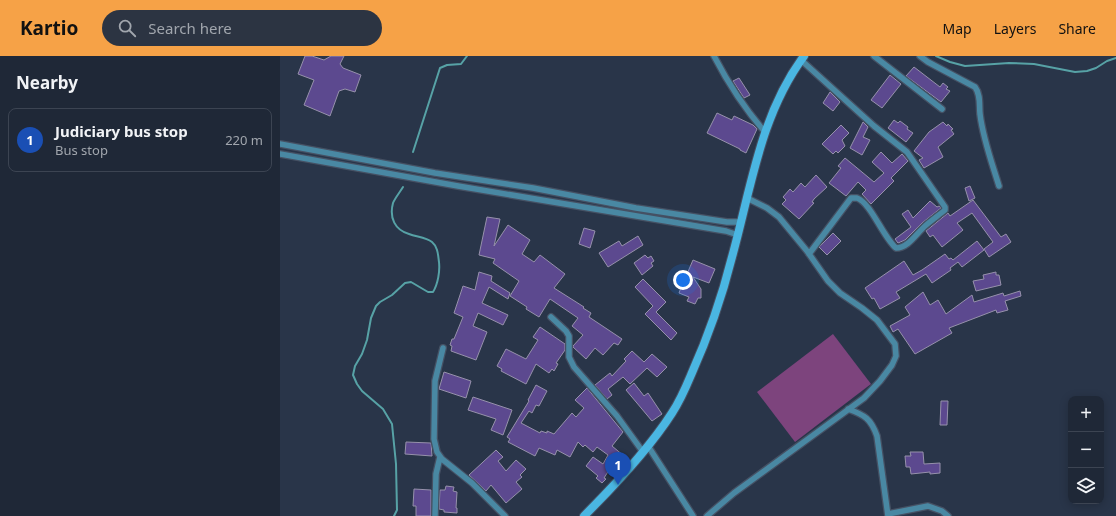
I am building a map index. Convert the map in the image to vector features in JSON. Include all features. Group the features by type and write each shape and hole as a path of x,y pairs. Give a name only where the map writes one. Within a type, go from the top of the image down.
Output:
{"main road":[{"path":"584,516 645,449 673,412 697,362 712,322 732,258 740,222 765,132 773,109 802,58"}],"street":[{"path":"714,56 742,105 765,132"},
{"path":"874,56 942,109"},
{"path":"920,56 928,62 975,87 978,92 980,115 986,140 999,186"},
{"path":"802,58 874,126 907,152 945,207 945,210 911,240 901,248 896,248 887,238 871,212 863,203 856,198 851,198 809,254"},
{"path":"280,144 435,173 533,188 636,208 728,222 740,222"},
{"path":"280,154 466,188 726,231 738,235"},
{"path":"707,516 734,493 864,398 880,381 892,365 896,356 895,344 877,320 840,293 828,281 809,254 779,217 767,208 747,198"},
{"path":"551,317 563,328 568,336 569,358 574,367 645,449 693,516"},
{"path":"443,348 435,381 434,439 437,452 440,457 472,483 505,516"},
{"path":"848,409 862,414 873,425 877,436 888,515 928,506 942,511 948,516"},
{"path":"435,516 436,474 440,457"}],"shaded area":[{"path":"833,334 871,384 795,442 757,392"}],"building":[{"path":"305,56 312,56 324,60 331,56 344,56 340,64 343,68 361,75 355,92 345,89 339,91 330,116 304,105 314,80 298,74"},
{"path":"914,67 940,87 943,83 948,87 946,89 950,91 941,102 906,76"},
{"path":"890,75 901,84 882,108 871,100"},
{"path":"739,78 750,95 744,98 733,81"},
{"path":"830,92 840,102 833,111 823,103"},
{"path":"717,113 732,120 734,116 753,125 757,129 746,153 707,133"},
{"path":"894,120 898,123 900,121 913,133 906,142 888,128"},
{"path":"863,122 868,127 863,137 870,140 862,155 850,148"},
{"path":"943,122 947,126 948,124 953,129 951,130 954,134 938,147 943,157 924,168 919,160 923,158 914,151 929,132"},
{"path":"841,125 849,133 842,140 845,146 838,153 836,151 833,154 822,144"},
{"path":"881,152 892,163 902,154 908,161 891,178 894,181 871,204 862,194 866,190 858,182 846,196 829,183 841,168 838,166 845,158 874,182 884,173 872,162"},
{"path":"816,175 827,187 814,199 812,202 814,203 799,219 782,204 786,200 783,197 790,189 793,192 801,183 805,187"},
{"path":"970,186 975,198 969,201 965,188"},
{"path":"973,200 1001,237 1006,234 1011,242 989,257 984,249 993,242 972,213 957,223 963,230 942,247 933,235 930,237 926,231 948,213 950,216"},
{"path":"930,201 937,207 939,206 941,208 922,223 905,240 898,243 895,239 911,227 902,214 908,210 913,218"},
{"path":"487,217 500,219 494,246 508,225 530,240 522,254 534,262 540,255 565,274 554,288 584,307 583,308 591,313 589,317 622,339 618,345 614,343 603,355 595,348 586,359 573,347 583,335 572,326 578,318 550,299 539,317 510,296 519,281 493,263 495,259 479,255"},
{"path":"584,228 595,231 590,248 579,244"},
{"path":"833,233 841,241 827,255 819,247"},
{"path":"638,236 643,245 608,267 599,253 619,241 622,246"},
{"path":"977,241 984,250 962,267 958,262 950,268 951,270 932,283 926,274 896,292 900,298 880,309 874,298 872,299 865,288 904,261 913,275 945,254 949,259 951,258 953,260"},
{"path":"645,255 648,258 651,256 654,261 651,263 653,266 642,275 634,263"},
{"path":"693,260 715,269 709,283 693,277 701,289 701,298 698,298 695,304 687,301 689,297 679,293 682,285 687,286 691,276 687,274"},
{"path":"479,272 492,276 491,281 510,293 508,299 489,287 482,303 508,315 503,325 478,313 473,326 487,332 476,360 451,351 452,346 450,345 463,317 454,313 463,286 475,290"},
{"path":"996,272 996,275 999,275 1001,285 976,291 973,281 984,279 983,275"},
{"path":"643,279 666,302 656,312 677,333 671,340 645,314 653,306 635,287"},
{"path":"1020,291 1021,296 1005,301 1008,310 997,313 996,310 949,328 952,333 915,354 898,329 893,332 890,326 910,315 905,307 923,292 930,305 938,300 946,314 972,295 974,302 1003,293 1004,296"},
{"path":"540,327 565,344 565,350 556,363 558,364 554,371 552,369 549,373 536,364 526,384 501,371 502,369 497,366 506,349 526,359 538,340 533,337"},
{"path":"632,351 644,362 652,354 667,367 657,377 647,368 630,384 623,377 608,389 612,395 607,399 595,385 610,373 612,376 626,361 624,359"},
{"path":"444,372 471,381 466,398 439,389"},
{"path":"634,383 644,396 648,393 662,414 652,421 626,390"},
{"path":"536,385 547,391 539,406 536,405 532,413 529,411 521,423 540,433 541,431 547,433 547,431 554,434 572,413 576,417 584,408 575,400 587,388 623,432 612,446 624,456 615,470 611,467 604,478 606,479 602,483 596,478 598,476 586,466 593,457 603,464 608,455 597,447 593,452 585,445 583,447 578,442 570,457 557,450 555,455 539,448 535,456 508,442 510,439 507,437 529,401 528,400"},
{"path":"473,397 512,410 503,435 491,430 496,419 468,410"},
{"path":"941,401 948,401 947,425 940,425"},
{"path":"406,442 431,443 432,456 405,454"},
{"path":"496,450 503,457 498,461 506,471 516,460 526,469 520,475 522,477 516,482 522,489 506,503 491,485 486,491 469,475"},
{"path":"910,452 923,452 924,464 940,463 940,473 930,474 930,472 911,474 910,467 906,467 905,456 911,456"},
{"path":"446,486 454,487 453,491 457,492 457,513 444,512 444,510 439,509 440,490 445,490"},
{"path":"414,489 431,490 431,516 416,516 416,506 413,506"}],"waterway":[{"path":"413,152 440,68 447,65 461,64 467,56"},
{"path":"936,56 965,66 1009,63 1034,64 1075,72 1087,71 1096,68 1107,61 1116,58"},
{"path":"394,516 397,510 396,464 392,424 383,409 362,391 353,375 355,366 362,354 367,340 371,318 376,306 392,295 405,283 411,282 428,292 433,292 435,289 439,273 439,262 434,244 427,239 400,230 394,223 392,214 393,203 403,187"}],"place":[{"name":"Judiciary bus stop","path":"618,485"}]}
